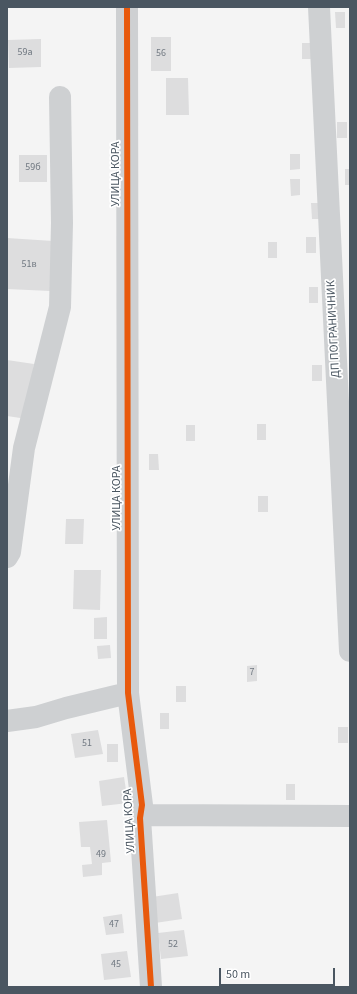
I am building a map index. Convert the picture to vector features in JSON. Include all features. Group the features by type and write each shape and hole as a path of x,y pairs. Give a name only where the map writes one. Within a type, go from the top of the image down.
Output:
{"street":[{"name":"УЛИЦА КОРА","path":"127,7 128,694 142,805 140,818 151,987"},
{"name":"ДП ПОГРАНИЧНИК","path":"318,7 350,651"},
{"path":"7,557 10,552 24,448 60,307 62,222 60,97"},
{"path":"7,721 36,717 66,708 128,694"},
{"path":"140,818 151,815 350,816"}],"building":[{"path":"335,12 345,12 345,28 336,28"},
{"path":"151,37 171,37 171,71 151,71"},
{"path":"41,39 41,67 9,68 8,40"},
{"path":"302,43 311,43 311,59 302,59"},
{"path":"166,78 188,78 189,115 166,115"},
{"path":"337,122 347,122 347,138 337,138"},
{"path":"290,154 300,154 300,169 290,170"},
{"path":"19,155 47,155 47,182 19,182"},
{"path":"345,169 350,169 350,185 345,185"},
{"path":"290,179 300,179 300,195 291,196"},
{"path":"311,203 321,203 321,219 312,219"},
{"path":"306,237 316,237 316,253 306,253"},
{"path":"7,238 53,241 50,291 7,289"},
{"path":"268,242 277,242 277,258 268,258"},
{"path":"309,287 318,287 318,303 309,303"},
{"path":"7,360 34,364 27,419 7,416"},
{"path":"312,365 322,365 322,381 312,381"},
{"path":"257,424 266,424 266,440 257,440"},
{"path":"186,425 195,425 195,441 186,441"},
{"path":"149,454 158,454 159,470 149,470"},
{"path":"258,496 268,496 268,512 258,512"},
{"path":"66,519 84,519 83,544 65,544"},
{"path":"74,570 101,570 100,610 73,609"},
{"path":"107,617 107,639 94,639 94,618"},
{"path":"110,645 111,658 98,659 97,646"},
{"path":"257,665 257,681 247,682 247,666"},
{"path":"176,686 186,686 186,702 176,702"},
{"path":"160,713 169,713 169,729 160,729"},
{"path":"338,727 348,727 348,743 338,743"},
{"path":"98,730 103,754 75,758 71,734"},
{"path":"107,744 118,744 118,762 107,762"},
{"path":"124,777 128,803 102,806 99,781"},
{"path":"286,784 295,784 295,800 286,800"},
{"path":"107,820 111,862 102,863 102,875 83,877 82,865 92,864 90,847 81,847 79,822"},
{"path":"178,893 182,919 155,923 152,897"},
{"path":"122,914 124,933 106,935 103,917"},
{"path":"184,930 188,956 161,959 158,933"},
{"path":"127,951 131,977 104,980 101,954"}],"cycle path":[{"path":"127,7 128,693 142,805 140,818 151,987"}]}
